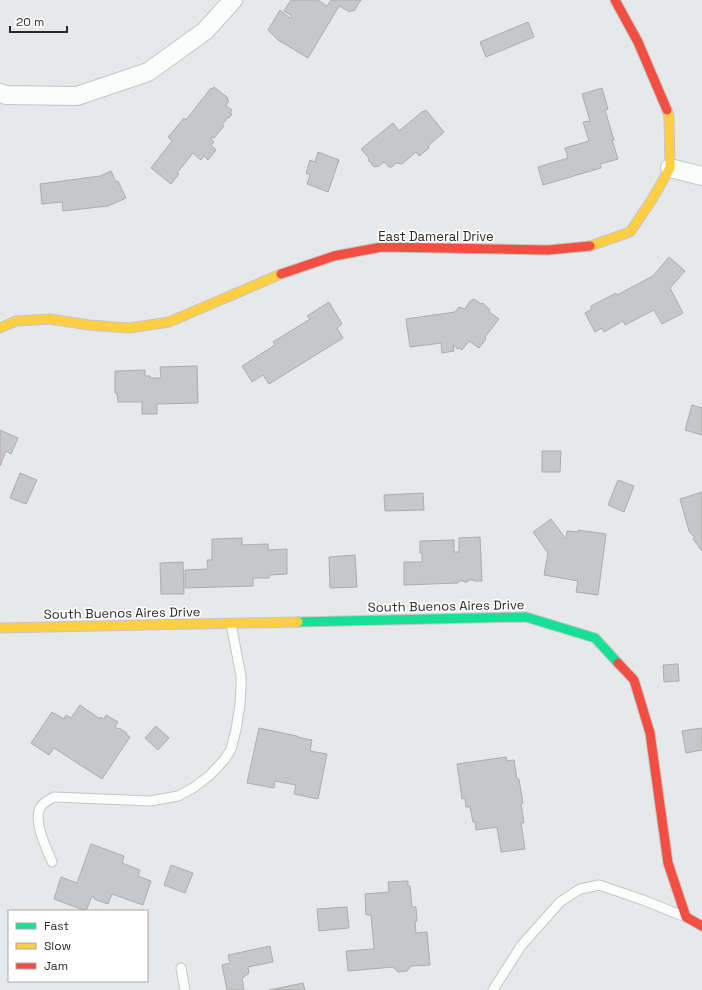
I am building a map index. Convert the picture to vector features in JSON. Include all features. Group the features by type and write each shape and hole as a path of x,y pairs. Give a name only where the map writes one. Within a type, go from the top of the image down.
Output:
{"street":[{"path":"0,93 6,95 77,96 148,72 205,31 233,0"},
{"path":"615,0 638,42 669,116 670,168 702,176"},
{"name":"East Dameral Drive","path":"0,328 16,320 50,319 89,325 129,328 169,322 289,271 334,256 382,247 548,250 590,246 630,232 651,201 670,168"},
{"name":"South Buenos Aires Drive","path":"0,628 526,617 595,638 634,680 650,733 668,863 686,917"},
{"path":"686,917 702,926"}],"lane":[{"path":"52,862 39,827 38,817 40,809 48,800 54,797 150,801 178,796 193,788 210,775 225,759 231,750 236,730 242,688 231,623"},
{"path":"493,990 521,946 560,902 580,889 599,886 643,900 686,917"},
{"path":"181,968 185,990"}],"building":[{"path":"291,0 318,0 327,6 331,0 361,0 354,11 352,10 350,12 339,6 308,58 278,40 268,30 280,10 290,18 292,16 284,11"},
{"path":"528,22 534,37 486,57 480,42"},
{"path":"214,87 228,98 227,100 229,101 226,106 232,110 230,113 232,114 222,125 224,126 214,138 212,137 211,139 214,142 211,145 216,150 208,160 204,156 201,160 193,153 177,173 179,174 171,184 151,168 172,141 168,137 184,118 186,120 211,88 212,89"},
{"path":"602,88 608,109 605,110 618,159 600,164 601,168 543,185 538,167 568,158 565,148 589,141 583,122 590,121 582,94"},
{"path":"426,110 444,132 419,156 416,152 402,164 396,163 392,167 389,167 384,162 379,166 374,167 361,149 393,123 399,131"},
{"path":"318,152 339,160 328,192 307,184 310,175 306,173 310,160 315,162"},
{"path":"111,171 116,182 118,181 126,198 108,206 63,211 62,202 42,204 40,184 100,176"},
{"path":"669,257 685,271 670,288 683,313 662,324 654,310 625,325 623,321 604,332 602,328 595,332 585,313 592,309 591,306 616,293 617,295 653,276"},
{"path":"474,299 481,304 483,303 490,310 489,312 499,319 485,337 486,339 479,348 469,341 462,350 453,345 454,351 442,353 441,343 410,347 406,319 455,312 459,307 465,309 470,301"},
{"path":"329,302 342,324 337,328 343,338 269,384 263,375 252,382 242,366 275,345 273,342 310,319 307,316"},
{"path":"197,366 198,403 157,404 157,414 142,414 142,402 118,402 117,394 115,393 115,371 145,370 145,376 150,376 150,378 161,378 160,367"},
{"path":"692,405 702,408 702,435 685,430"},
{"path":"0,430 18,438 11,454 6,451 0,466"},
{"path":"542,451 561,451 560,472 542,472"},
{"path":"20,473 37,480 26,504 10,498"},
{"path":"618,480 634,486 624,512 608,505"},
{"path":"702,492 702,551 693,539 695,538 689,531 680,499"},
{"path":"423,493 424,510 385,511 384,495"},
{"path":"551,519 566,539 567,531 578,532 578,530 606,534 598,595 576,592 578,581 544,575 548,553 533,532"},
{"path":"480,537 482,581 468,580 468,582 458,581 458,583 404,585 404,562 422,562 420,541 454,540 454,552 459,552 459,538"},
{"path":"242,538 242,545 268,544 268,550 287,549 287,574 269,575 269,578 253,578 253,586 185,588 185,570 208,569 207,560 212,560 212,539"},
{"path":"355,555 357,587 330,588 329,557"},
{"path":"183,562 184,594 161,594 160,563"},
{"path":"678,664 679,681 664,682 663,665"},
{"path":"80,705 100,719 100,717 104,719 106,715 118,722 115,727 127,733 126,734 130,737 102,779 54,748 49,755 31,743 52,712 64,719 66,715 71,718"},
{"path":"156,726 169,738 158,750 145,738"},
{"path":"259,728 312,740 310,751 327,754 318,799 294,794 296,785 275,781 274,788 247,783"},
{"path":"702,728 702,750 686,753 682,731"},
{"path":"506,757 507,761 514,760 517,779 519,779 523,803 521,804 524,823 521,823 525,849 501,852 497,827 476,830 470,807 466,807 465,798 462,799 457,764"},
{"path":"91,844 124,856 122,863 140,870 138,876 151,881 143,905 112,894 108,904 94,899 92,896 86,910 83,910 54,899 61,877 77,883"},
{"path":"171,865 193,873 185,893 164,885"},
{"path":"408,881 408,886 410,886 412,907 416,907 416,933 427,932 430,965 411,966 407,971 398,972 393,967 348,971 346,951 374,949 371,915 366,915 365,894 389,892 388,882"},
{"path":"347,907 349,928 319,931 317,909"},
{"path":"270,946 273,962 248,967 249,973 242,978 244,990 227,990 222,965 230,963 228,955"},
{"path":"303,983 305,990 269,990 274,989"}],"traffic: fast":[{"path":"298,622 526,617 595,638 618,663"}],"traffic: slow":[{"path":"590,246 630,232 651,201 670,168 669,116 667,110"},
{"path":"0,328 16,321 50,319 89,325 129,328 169,322 281,274"},
{"path":"0,628 298,622"}],"traffic: jam":[{"path":"615,0 638,42 667,110"},
{"path":"281,274 334,256 382,247 548,250 590,246"},
{"path":"618,663 634,680 650,733 668,863 686,917 702,926"}]}
